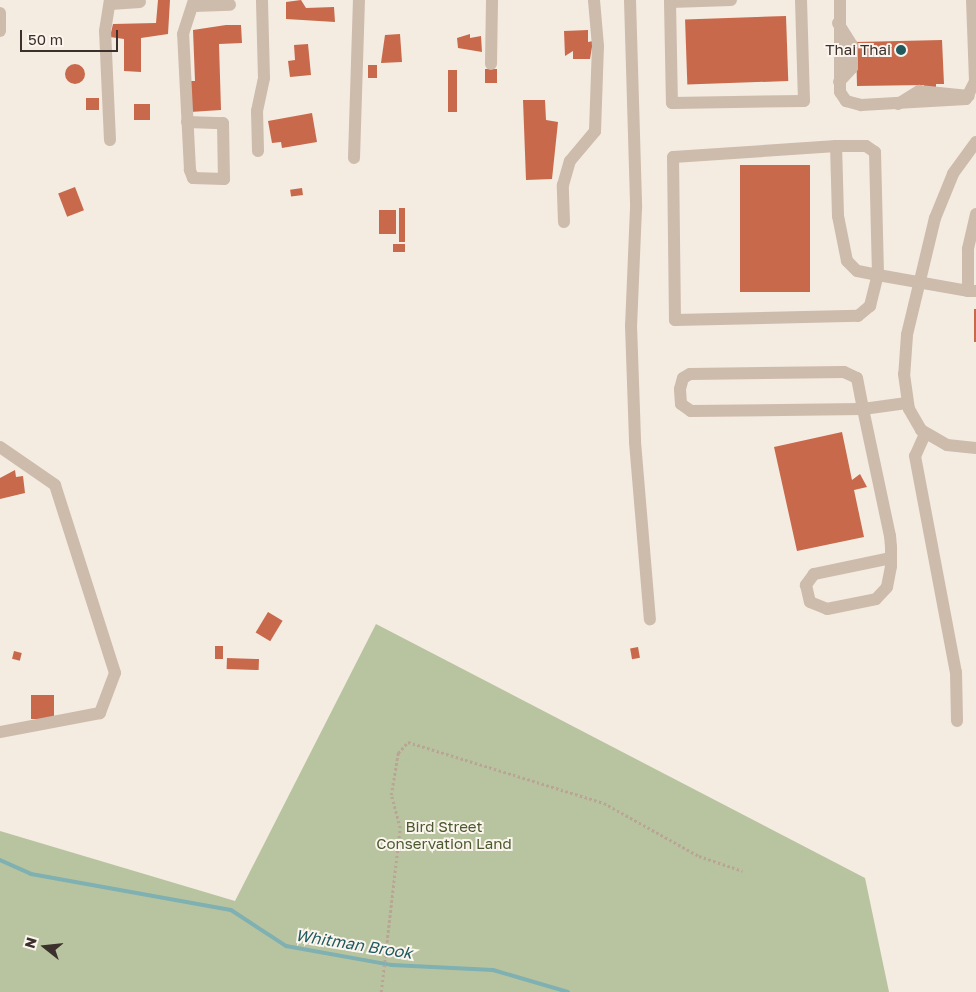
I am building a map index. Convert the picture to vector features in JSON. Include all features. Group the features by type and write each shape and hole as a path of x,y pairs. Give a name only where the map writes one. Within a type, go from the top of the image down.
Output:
{"street":[{"path":"258,151 257,111 264,78 262,0"},
{"path":"354,158 359,0"},
{"path":"491,64 492,0"},
{"path":"564,222 562,185 570,160 595,131 598,38 594,0"},
{"path":"630,0 636,208 630,288 632,364 650,619"},
{"path":"731,0 670,2 672,103 804,101 801,0"},
{"path":"840,0 838,23 841,96 850,103 903,100 956,102 969,96 975,76 972,0"},
{"path":"110,140 105,31 110,2 140,2"},
{"path":"187,122 223,123 224,178 193,178 187,122 183,34 194,3 230,5"},
{"path":"0,13 0,31"},
{"path":"976,142 943,193 918,284 905,354 907,402 930,437 976,448"},
{"path":"836,146 838,216 847,261 857,270 918,284 972,291 976,214"},
{"path":"836,146 866,146 875,152 878,275 870,306 858,316 675,320 672,157 836,146"},
{"path":"891,558 814,574 806,585 810,602 824,609 880,597 886,589 891,558 863,409 859,381 844,372 690,374 683,378 680,389 681,404 691,411 863,409 907,402"},
{"path":"930,437 915,456 956,672 957,721"},
{"path":"0,447 55,485 116,674 100,713 0,732"}],"path":[{"path":"381,992 400,828 391,795 398,753 408,742 604,803 699,856 743,871"}],"green space":[{"name":"Bird Street Conservation Land","path":"376,624 865,878 889,992 0,992 0,831 235,901"}],"building":[{"path":"158,0 170,0 168,34 141,38 141,72 124,71 124,39 110,37 113,24 156,23"},
{"path":"301,0 306,8 334,7 335,22 286,19 286,2"},
{"path":"786,16 788,81 687,84 685,20"},
{"path":"226,25 241,25 242,43 219,44 221,110 190,112 189,81 195,81 193,30"},
{"path":"588,30 588,42 593,41 590,59 573,59 573,51 565,56 564,31"},
{"path":"400,34 402,62 381,63 385,35"},
{"path":"470,34 470,38 481,36 482,52 458,48 457,38"},
{"path":"942,40 944,84 936,84 936,95 925,95 924,85 857,86 856,42"},
{"path":"308,44 311,75 290,77 288,61 295,60 294,45"},
{"path":"71,64 79,64 85,70 85,78 79,84 71,84 65,78 65,70"},
{"path":"368,65 377,65 377,78 368,78"},
{"path":"485,69 497,69 497,83 485,83"},
{"path":"448,70 457,70 457,112 448,112"},
{"path":"86,98 99,98 99,110 86,110"},
{"path":"523,100 545,100 546,120 558,122 552,179 526,180"},
{"path":"134,104 150,104 150,120 134,120"},
{"path":"312,113 317,142 282,148 281,142 272,143 268,121"},
{"path":"740,165 810,165 810,292 740,292"},
{"path":"75,187 84,210 67,217 58,193"},
{"path":"302,188 303,195 291,197 290,190"},
{"path":"399,208 405,208 405,242 399,242"},
{"path":"379,210 396,210 396,234 379,234"},
{"path":"393,244 405,244 405,252 393,252"},
{"path":"974,309 976,309 976,342 974,342"},
{"path":"842,432 852,480 860,474 867,487 854,490 864,537 797,551 774,447"},
{"path":"15,470 16,477 23,476 25,493 0,499 0,478"},
{"path":"268,612 283,621 270,641 256,633"},
{"path":"215,646 223,646 223,659 215,659"},
{"path":"638,647 640,658 632,659 630,648"},
{"path":"14,651 22,653 20,661 12,659"},
{"path":"227,658 259,659 259,670 227,669"},
{"path":"31,695 54,695 54,719 31,719"}],"waterway":[{"name":"Whitman Brook","path":"0,860 31,874 231,910 286,946 392,965 493,970 568,992"}],"place":[{"name":"Thai Thai","path":"901,50"}]}
